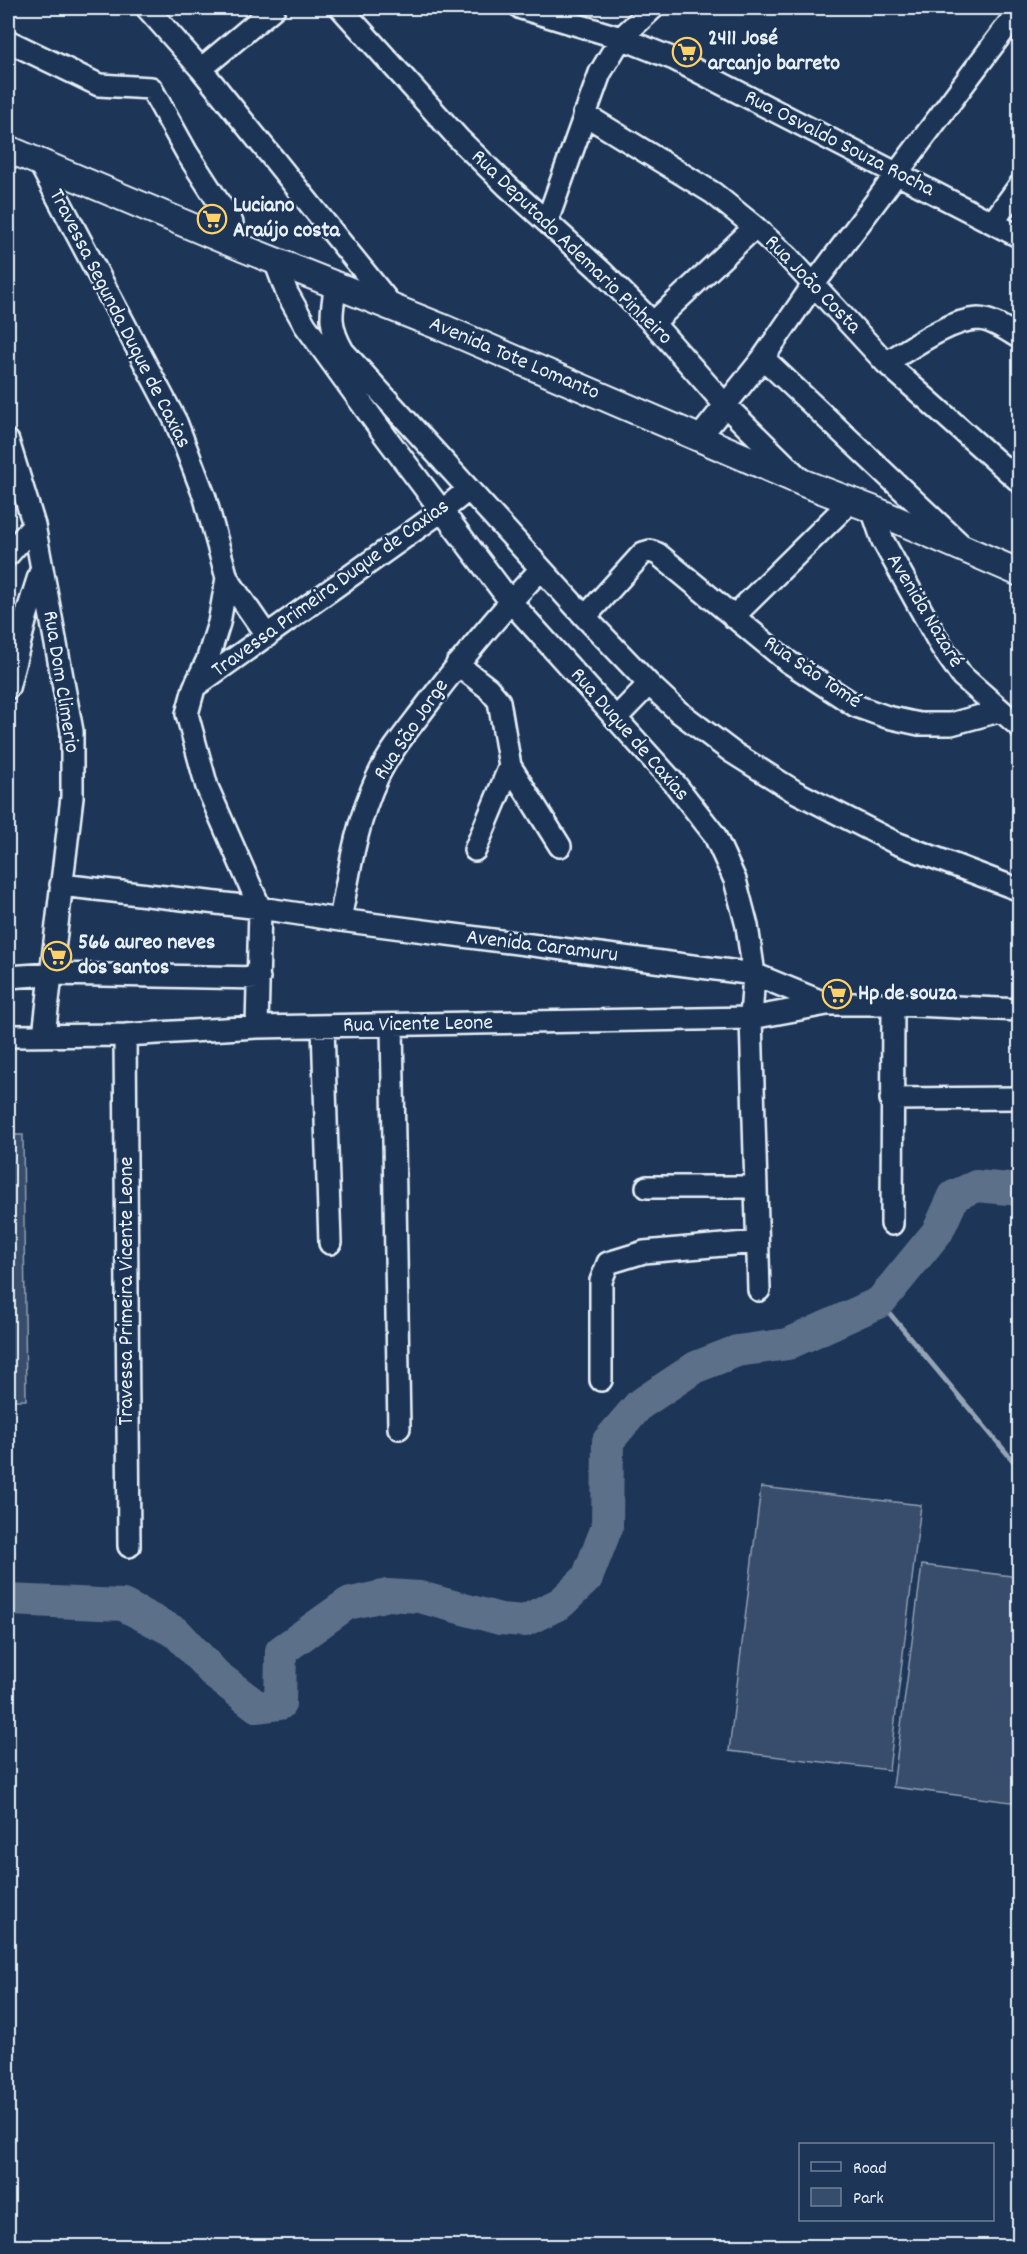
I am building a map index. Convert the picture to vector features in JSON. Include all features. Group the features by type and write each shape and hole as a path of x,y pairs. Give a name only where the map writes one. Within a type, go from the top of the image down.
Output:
{"main road":[{"name":"Avenida Tote Lomanto","path":"8,149 275,261 392,306 806,484 1020,573"}],"street":[{"path":"147,8 201,69 392,306"},
{"path":"201,69 274,8"},
{"name":"Rua Deputado Ademario Pinheiro","path":"341,8 459,139 653,323 726,406 806,484"},
{"name":"Rua Osvaldo Souza Rocha","path":"521,8 621,38 674,59 1020,237"},
{"path":"547,221 600,73 621,38 653,8"},
{"path":"699,438 764,358 814,284 1020,9"},
{"path":"8,41 99,85 151,88 187,153 232,223"},
{"name":"Rua João Costa","path":"584,114 713,193 755,227 788,256 886,363 1020,482"},
{"name":"Travessa Segunda Duque de Caxias","path":"40,164 176,422 205,498 227,578 219,622 207,661 194,688 187,714 207,787 260,908 257,1027"},
{"path":"993,222 1020,185"},
{"path":"653,323 755,227"},
{"name":"Rua Duque de Caxias","path":"275,261 287,292 305,325 423,437 468,490 585,617 679,712 732,752 794,791 896,843 1020,890"},
{"name":"Rua Duque de Caxias","path":"336,285 331,311 335,355 386,437 510,601 675,784 714,834 735,880 747,926 754,974 751,1018 759,1290"},
{"path":"886,363 956,323 980,319 1000,326 1020,338"},
{"path":"764,358 967,550"},
{"name":"Rua Dom Climerio","path":"8,441 34,525 72,731 72,797 51,974 21,1039"},
{"name":"Travessa Primeira Duque de Caxias","path":"194,688 468,490"},
{"path":"733,617 861,505"},
{"name":"Avenida Nazaré","path":"861,505 941,646 963,676 999,711 1020,727"},
{"path":"8,555 34,525"},
{"name":"Rua São Tomé","path":"585,617 643,553 650,551 658,554 787,661 856,706 886,717 919,724 951,724 999,711"},
{"name":"Rua São Jorge","path":"340,920 365,807 377,776 457,664 510,601 541,569"},
{"path":"8,688 27,614 42,570"},
{"path":"227,578 267,636"},
{"path":"457,664 488,688 499,701 510,766 560,846"},
{"path":"616,718 649,684"},
{"path":"475,850 510,766"},
{"name":"Avenida Caramuru","path":"61,885 260,908 754,974 827,1004 893,1004 1020,1010"},
{"path":"8,977 51,974 259,978"},
{"name":"Rua Vicente Leone","path":"21,1039 257,1027 751,1018 827,1004"},
{"path":"892,1224 893,1004"},
{"path":"392,1026 399,1428"},
{"path":"323,1027 330,1242"},
{"name":"Travessa Primeira Vicente Leone","path":"125,1035 129,1546"},
{"path":"891,1099 1020,1098"},
{"path":"647,1187 756,1187"},
{"path":"601,1380 601,1281 608,1263 644,1252 757,1242"}],"green space":[{"path":"8,1135 23,1135 26,1400 8,1400"},
{"path":"761,1487 921,1505 889,1770 729,1751"},
{"path":"922,1565 1019,1577 1019,1803 893,1787"}],"waterway":[{"path":"8,1600 123,1605 177,1633 216,1675 258,1707 280,1704 281,1651 347,1604 388,1595 420,1597 500,1619 524,1621 561,1603 587,1578 607,1527 608,1441 639,1405 696,1367 737,1351 788,1344 880,1302 938,1231 954,1196 976,1186 1020,1190"},
{"path":"880,1302 1020,1469"}],"place":[{"name":"2411 José arcanjo barreto","path":"687,52"},
{"name":"Luciano Araújo costa","path":"212,219"},
{"name":"566 aureo neves dos santos","path":"57,956"},
{"name":"Hp de souza","path":"837,994"}]}
